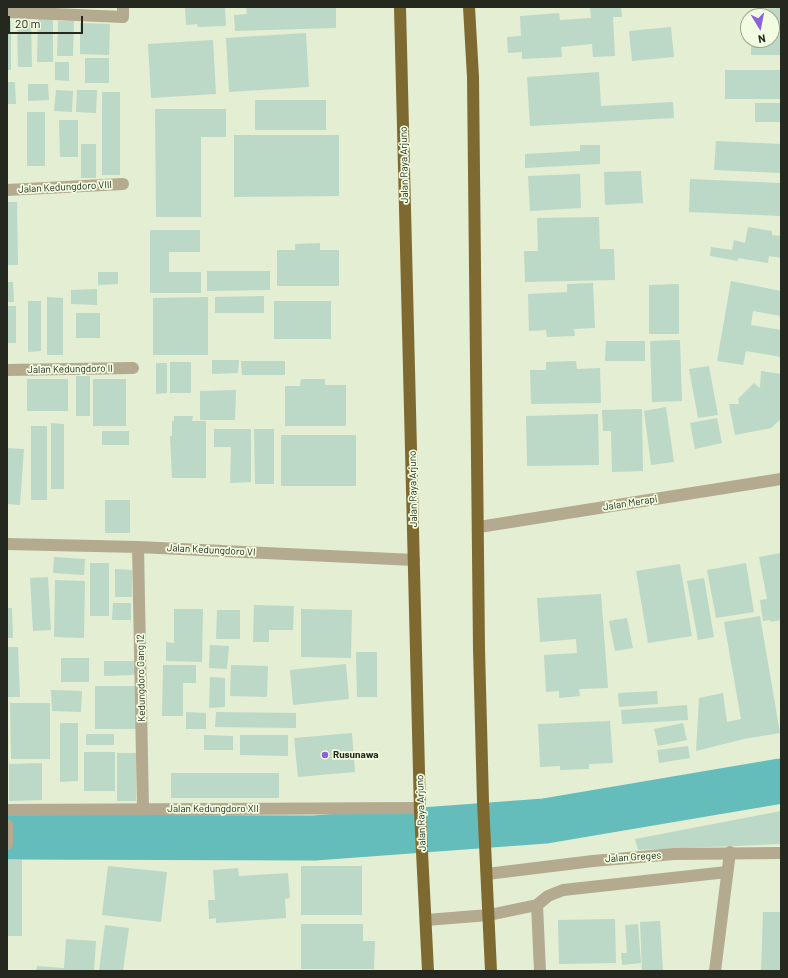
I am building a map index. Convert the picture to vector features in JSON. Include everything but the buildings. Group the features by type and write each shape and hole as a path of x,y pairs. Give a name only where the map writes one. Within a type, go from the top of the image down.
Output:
{"highway":[{"name":"Jalan Raya Arjuno","path":"400,7 420,810 428,971"},
{"path":"469,7 472,64 479,527 479,649 483,802 491,971"}],"street":[{"path":"7,12 123,12"},
{"name":"Jalan Kedungdoro VIII","path":"7,190 123,184"},
{"name":"Jalan Kedungdoro II","path":"7,370 133,368"},
{"name":"Jalan Merapi","path":"479,527 781,479"},
{"name":"Jalan Kedungdoro VI","path":"7,544 138,547 414,560"},
{"name":"Kedungdoro Gang 12","path":"138,547 143,810"},
{"name":"Jalan Kedungdoro XII","path":"7,810 420,810"},
{"path":"7,825 7,844"},
{"path":"715,971 730,852"},
{"name":"Jalan Greges","path":"487,874 593,861 730,852 781,853"},
{"path":"426,920 489,915 537,905 548,896 563,890 727,872"},
{"path":"537,905 540,971"}],"waterway":[{"path":"7,837 314,838 545,821 781,781"}],"place":[{"name":"Rusunawa","path":"325,755"}]}
